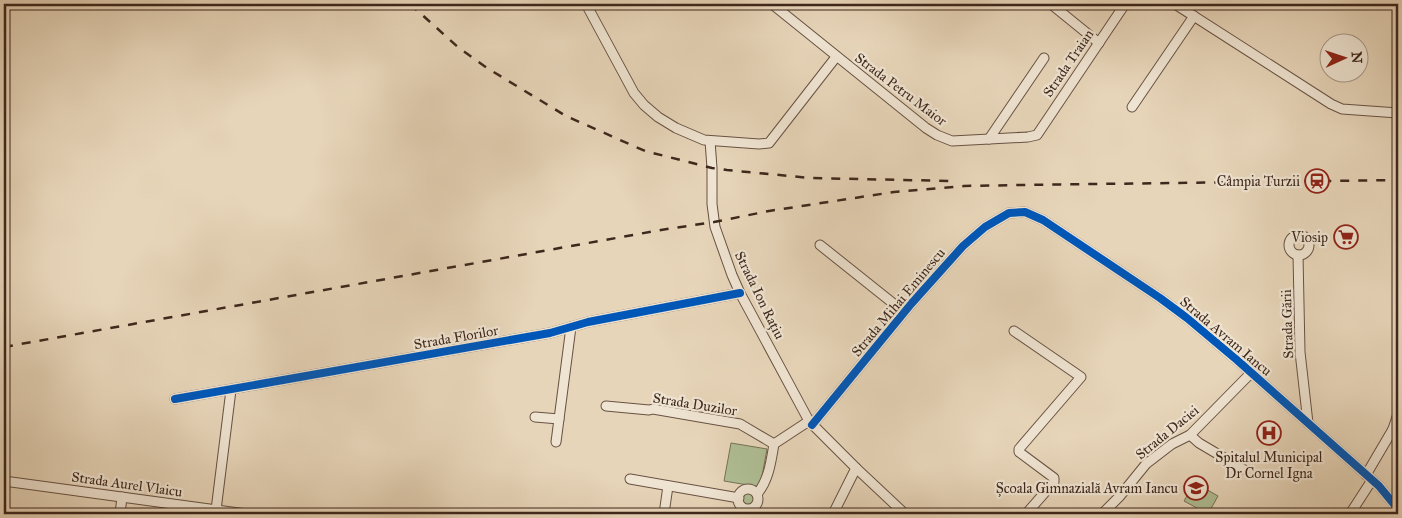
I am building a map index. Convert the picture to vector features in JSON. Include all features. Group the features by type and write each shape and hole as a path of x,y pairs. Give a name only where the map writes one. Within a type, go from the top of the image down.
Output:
{"street":[{"path":"586,4 631,86 644,105 658,117 676,128 710,141 769,143 836,57"},
{"path":"1051,4 1099,43"},
{"name":"Strada Traian","path":"1033,136 1040,130 1125,4"},
{"path":"1175,4 1330,104 1342,109 1398,113"},
{"name":"Strada Petru Maior","path":"778,6 836,57 937,135 952,140 1028,138 1033,136"},
{"path":"1132,107 1194,16"},
{"path":"989,139 1044,58"},
{"name":"Strada Ion Rațiu","path":"710,141 714,227 740,293 811,423 905,514"},
{"name":"Strada Mihai Eminescu","path":"774,444 811,423 904,312 963,246 985,227 1016,211"},
{"name":"Strada Avram Iancu","path":"1016,211 1025,212 1043,220 1187,318 1369,477 1398,509"},
{"path":"820,245 904,312"},
{"name":"Strada Gării","path":"1298,255 1300,352 1308,423"},
{"name":"Strada Florilor","path":"175,399 550,333 588,322 740,293"},
{"path":"556,442 571,327"},
{"path":"1014,331 1081,376 1019,449 1019,452 1054,478 1054,482 1026,514"},
{"name":"Strada Daciei","path":"1102,514 1120,496 1146,464 1172,444 1190,435 1251,373"},
{"path":"216,510 231,390"},
{"name":"Strada Duzilor","path":"606,406 653,409 740,424 774,444"},
{"path":"1350,514 1396,428 1398,414"},
{"path":"535,417 559,419"},
{"path":"1190,435 1199,443 1243,469"},
{"path":"757,494 763,487 768,475 774,444"},
{"path":"833,514 856,468"},
{"path":"630,479 739,498"},
{"name":"Strada Aurel Vlaicu","path":"4,482 246,514"},
{"path":"664,514 668,486"},
{"path":"746,490 752,490 757,494 757,505 747,512 741,506 739,498 741,493 746,490"},
{"path":"120,514 122,497"}],"green space":[{"path":"731,443 767,449 760,487 724,481"},
{"path":"1190,480 1218,496 1208,514 1184,501 1191,489 1186,486"},
{"path":"748,491 756,499 748,507 740,499"}],"railway":[{"path":"410,4 459,48 487,68 566,116 645,151 727,170 810,178 953,181"},
{"path":"4,347 769,211 894,192 964,186 1398,180"}],"cycle path":[{"path":"812,425 911,304 963,246 985,227 1009,213 1025,212 1043,220 1187,318 1379,486 1398,509"},
{"path":"175,399 550,333 588,322 740,293"}],"place":[{"name":"Câmpia Turzii","path":"1317,181"},
{"name":"Viosip","path":"1346,237"},
{"name":"Spitalul Municipal Dr Cornel Igna","path":"1269,433"},
{"name":"Școala Gimnazială Avram Iancu","path":"1196,488"}]}
